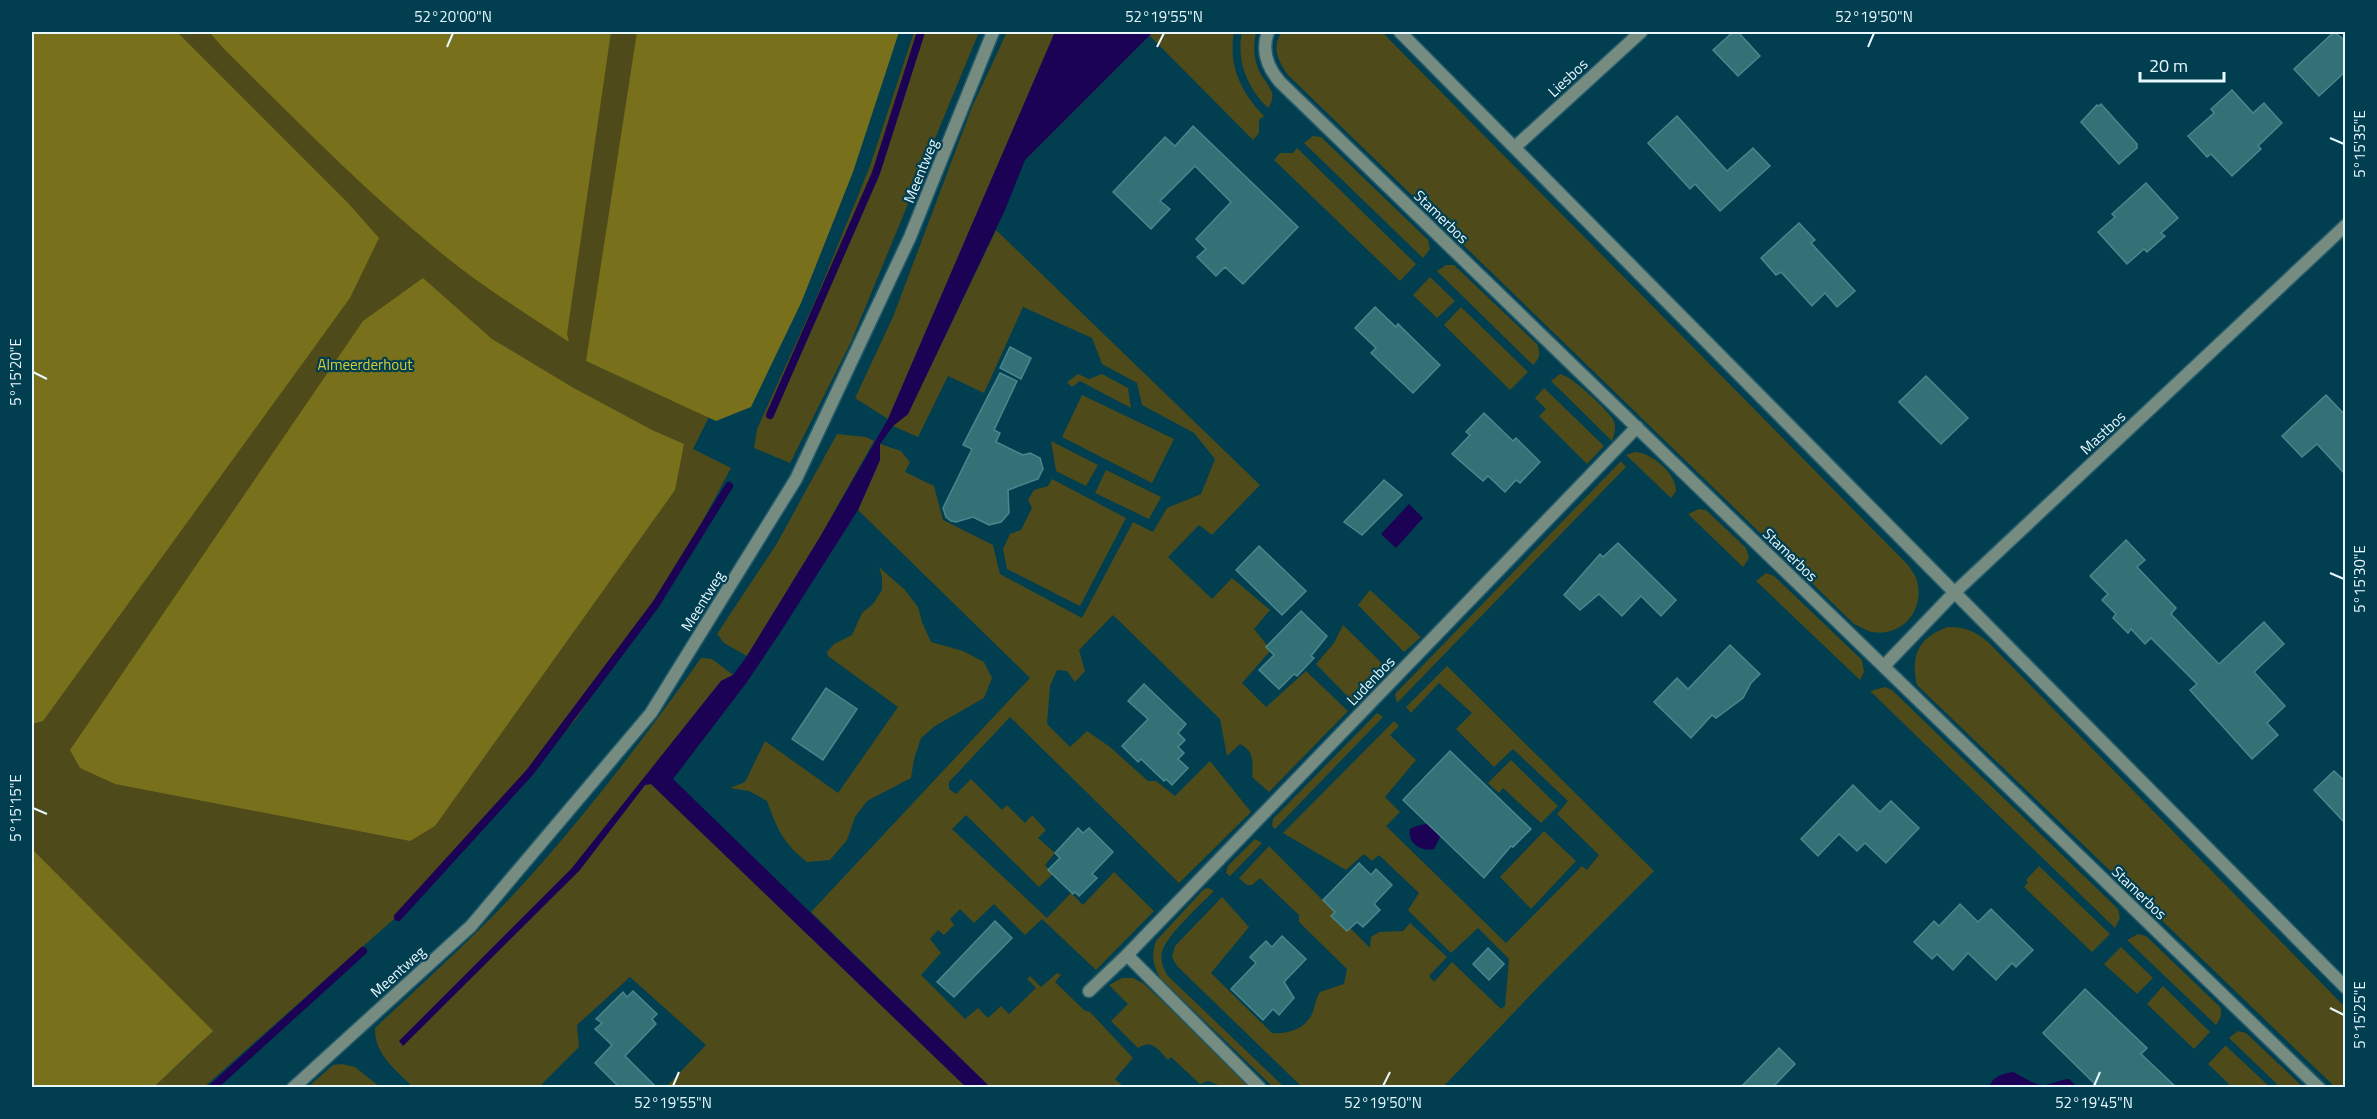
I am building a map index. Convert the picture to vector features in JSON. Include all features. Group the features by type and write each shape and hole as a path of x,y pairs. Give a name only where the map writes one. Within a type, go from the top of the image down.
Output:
{"street":[{"name":"Meentweg","path":"292,1088 471,926 651,713 796,479 910,237 993,32"},
{"name":"Stamerbos","path":"1268,32 1265,51 1267,63 1280,82 2319,1088"},
{"path":"1400,32 2346,988"},
{"name":"Liesbos","path":"1515,147 1641,32"},
{"name":"Mastbos","path":"1884,666 1954,593 2346,225"},
{"name":"Ludenbos","path":"1089,992 1637,427"},
{"path":"1127,955 1260,1088"}],"green space":[{"name":"Almeerderhout","path":"32,32 828,32 772,290 693,449 731,468 669,584 576,719 429,888 204,1087 154,1087 204,1040 32,1087"},
{"path":"32,32 177,32 349,204 379,238 350,298 43,721 32,724"},
{"path":"209,32 611,32 567,334 569,342 500,297 408,225 328,152"},
{"path":"637,32 899,32 853,172 801,303 751,407 716,421 586,361"},
{"path":"914,32 979,32 851,342 790,463 754,448 757,429 816,299 870,166"},
{"path":"1007,32 1055,32 888,419 855,398 893,317 972,107"},
{"path":"1153,32 1234,32 1233,56 1238,78 1249,98 1264,116 1259,120 1259,133 1253,140 1149,35"},
{"path":"1242,32 1256,32 1254,48 1256,61 1272,96 1268,108 1254,91 1245,73 1241,53"},
{"path":"1282,32 1382,32 1908,565 1915,575 1919,592 1918,602 1909,619 1902,626 1883,632 1870,631 1854,624 1288,75 1281,64 1276,48"},
{"path":"1313,136 1321,137 1428,240 1430,249 1423,258 1304,143"},
{"path":"1297,148 1416,264 1400,281 1274,160 1280,153 1293,153"},
{"path":"996,230 1260,485 1212,535 1199,525 1168,557 1212,599 1232,578 1270,610 1254,629 1271,650 1242,683 1266,707 1306,671 1348,711 1269,792 1252,777 1252,762 1248,750 1240,744 1227,756 1220,719 1113,615 1079,650 1085,671 1075,682 1067,671 1057,670 1050,686 1047,724 1070,747 1087,731 1110,747 1148,781 1156,781 1175,796 1210,761 1251,812 1179,883 1010,717 949,782 949,789 956,794 971,779 1002,810 1007,805 1025,823 1032,815 1046,830 1038,838 1055,853 1045,865 1053,874 1039,887 966,815 952,829 1047,918 1071,893 1083,905 1114,872 1154,911 1096,970 1042,919 1025,935 994,904 974,923 960,909 950,919 954,925 944,935 938,930 930,939 941,953 921,975 965,1019 978,1008 988,1018 1001,1006 1009,1014 1036,988 1027,979 1030,976 1041,987 1057,973 1061,975 1055,982 1084,1010 1090,1012 1133,1058 1115,1079 1124,1087 990,1087 811,912 1030,678 858,510 880,460 880,444 901,451 910,462 905,472 934,486 943,520 993,545 1000,574 1082,618 1133,522 1153,532 1167,508 1201,494 1215,459 1194,433 1142,405 1137,383 1102,364 1092,338 1023,307 984,393 948,376 918,437 893,426 908,414"},
{"path":"1446,265 1454,265 1537,344 1539,356 1533,365 1437,271"},
{"path":"1430,277 1455,301 1437,318 1413,295"},
{"path":"423,278 492,339 572,387 652,430 684,444 675,490 435,826 410,841 115,784 80,768 70,750 363,321"},
{"path":"1461,307 1528,372 1510,390 1444,325"},
{"path":"1078,374 1089,379 1102,374 1128,388 1131,408 1080,381 1072,387 1067,382"},
{"path":"1560,374 1580,386 1612,418 1615,429 1612,441 1551,381"},
{"path":"1544,388 1604,446 1587,464 1539,416 1546,409 1535,398"},
{"path":"1082,395 1174,439 1152,483 1062,437"},
{"path":"837,434 866,437 874,441 820,537 747,656 724,643 717,634 776,545"},
{"path":"1051,441 1098,465 1086,486 1056,471"},
{"path":"1634,452 1655,460 1672,477 1676,491 1671,498 1626,455"},
{"path":"1621,461 1626,467 1397,703 1395,694"},
{"path":"1106,470 1161,497 1149,519 1095,493"},
{"path":"1052,479 1126,518 1080,606 1007,569 1003,549 1010,534 1021,530 1032,508 1028,500 1034,490 1048,486"},
{"path":"1699,509 1706,510 1746,548 1749,558 1743,567 1688,514"},
{"path":"879,567 905,590 918,607 931,642 963,651 984,662 992,678 984,698 935,726 921,738 911,778 867,801 855,817 847,840 830,860 807,862 782,835 767,801 749,791 730,788 745,782 765,741 838,793 898,707 828,656 827,652 834,644 852,635 862,613 873,604 882,590"},
{"path":"1766,573 1774,576 1862,660 1864,672 1860,680 1756,581"},
{"path":"1370,590 1421,637 1404,652 1358,605"},
{"path":"1343,625 1389,670 1354,703 1316,664 1334,643"},
{"path":"1948,627 1970,630 1988,642 2345,1007 2345,1087 2335,1087 1917,685 1915,665 1919,648 1930,636"},
{"path":"701,658 712,659 733,675 721,681 572,868 579,871 645,785 651,784 966,1087 666,1087 706,1045 630,977 577,1025 579,1047 539,1087 413,1087 382,1054 375,1028 522,886 624,763"},
{"path":"1447,666 1654,871 1540,985 1443,1087 1302,1087 1177,966 1172,957 1175,946 1222,897 1249,927 1211,973 1272,1033 1289,1032 1304,1025 1311,1016 1320,992 1344,984 1347,969 1299,922 1299,915 1260,878 1252,885 1247,885 1239,878 1269,846 1370,948 1371,937 1379,932 1403,931 1410,923 1447,957 1429,976 1434,982 1452,962 1501,1009 1505,1006 1509,959 1478,928 1451,953 1408,910 1419,893 1379,855 1372,861 1364,854 1346,870 1283,833 1394,721 1399,726 1390,735 1416,760 1385,797 1400,812 1386,826 1506,943 1582,866 1587,870 1599,855 1557,814 1568,801 1513,749 1494,767 1456,729 1472,713 1439,683 1411,713 1406,707"},
{"path":"1885,687 1892,690 2118,909 2120,918 2115,928 1870,691"},
{"path":"1377,713 1383,717 1275,829 1272,826 1273,819"},
{"path":"1511,760 1558,806 1541,823 1503,788 1499,793 1488,783"},
{"path":"1544,831 1576,861 1531,909 1500,877"},
{"path":"1255,839 1262,843 1230,876 1226,873 1228,866"},
{"path":"32,849 213,1031 154,1087 32,1087"},
{"path":"2039,866 2110,934 2092,952 2024,887 2028,883 2026,880"},
{"path":"1204,889 1214,891 1185,920 1165,946 1161,955 1163,967 1167,975 1284,1087 1273,1087 1160,978 1156,969 1153,955 1156,941"},
{"path":"2138,934 2146,936 2220,1007 2221,1015 2216,1025 2127,940"},
{"path":"2121,947 2153,978 2137,994 2104,964"},
{"path":"1122,978 1133,978 1143,983 1254,1087 1224,1087 1208,1081 1200,1084 1171,1057 1168,1060 1154,1046 1143,1045 1138,1048 1111,1021 1128,1004 1109,985"},
{"path":"2163,986 2210,1032 2194,1049 2147,1004"},
{"path":"2238,1031 2246,1033 2303,1087 2280,1087 2229,1038"},
{"path":"2226,1045 2270,1087 2232,1087 2208,1064"},
{"path":"342,1064 355,1067 380,1087 308,1087 333,1065"}],"shaded area":[{"path":"1055,32 1153,32 1025,160 1005,210 908,414 893,426 880,444 880,460 858,510 747,682 673,779 990,1087 966,1087 651,784 645,785 579,871 403,1046 399,1041 572,868 721,681 733,675 747,656 820,537 888,419"},
{"path":"1409,504 1423,518 1396,548 1381,534"},
{"path":"1435,821 1441,835 1434,849 1420,848 1413,842 1410,829"},
{"path":"2013,1072 2037,1084 2045,1085 2069,1079 2077,1087 1989,1087 1995,1078"}],"building":[{"path":"1733,32 1738,32 1760,56 1738,76 1713,50"},
{"path":"2334,32 2346,41 2346,71 2319,96 2294,69"},
{"path":"2232,90 2253,113 2264,103 2282,123 2258,146 2261,149 2232,176 2211,154 2207,157 2188,136 2214,113 2211,109"},
{"path":"2101,104 2137,144 2137,148 2119,164 2081,122 2097,105"},
{"path":"1677,116 1727,171 1753,148 1770,166 1720,211 1695,184 1690,189 1648,143"},
{"path":"1193,126 1298,227 1243,284 1225,267 1216,276 1197,257 1206,249 1196,239 1231,202 1195,166 1160,201 1170,209 1151,229 1113,192 1165,137 1175,146"},
{"path":"2146,183 2178,218 2161,233 2165,236 2147,252 2144,249 2127,264 2098,232 2115,217 2112,214"},
{"path":"1799,223 1815,240 1811,243 1855,291 1837,307 1825,293 1812,306 1781,272 1776,275 1761,258"},
{"path":"1375,307 1396,327 1398,324 1440,365 1413,393 1371,353 1376,348 1355,328"},
{"path":"1010,347 1031,358 1021,379 1000,368"},
{"path":"1000,373 1017,381 994,430 1000,433 996,442 1023,455 1030,453 1040,458 1043,469 1038,479 1008,490 1009,513 1001,522 989,525 973,517 956,522 951,521 946,517 943,508 972,449 963,445"},
{"path":"1926,376 1968,418 1941,444 1899,402"},
{"path":"2326,395 2346,416 2346,475 2317,444 2302,457 2282,436"},
{"path":"1484,413 1513,441 1516,438 1540,462 1520,483 1516,480 1505,492 1488,476 1483,481 1452,454 1470,435 1466,432"},
{"path":"1384,480 1402,495 1362,535 1344,522"},
{"path":"2126,540 2145,560 2137,567 2176,608 2171,614 2219,664 2264,622 2284,644 2254,672 2285,706 2267,723 2278,735 2252,759 2190,690 2197,684 2151,638 2145,644 2131,629 2128,633 2113,618 2116,614 2102,600 2108,594 2090,576"},
{"path":"1618,543 1676,600 1661,616 1641,596 1622,616 1599,594 1580,610 1564,595 1600,554 1603,557"},
{"path":"1259,546 1306,591 1282,615 1236,570"},
{"path":"1301,611 1327,636 1311,656 1314,658 1297,676 1294,674 1279,689 1259,670 1274,655 1266,647"},
{"path":"1730,645 1760,674 1751,683 1743,698 1716,718 1712,715 1691,738 1654,702 1677,678 1688,689"},
{"path":"1144,684 1186,724 1178,733 1185,740 1178,747 1184,753 1178,759 1188,768 1172,785 1166,779 1164,781 1141,759 1138,762 1122,746 1148,719 1128,701"},
{"path":"826,688 857,709 823,760 792,739"},
{"path":"1450,751 1531,829 1513,847 1511,846 1484,878 1403,800"},
{"path":"2334,771 2346,782 2346,824 2314,790"},
{"path":"1853,785 1880,812 1891,801 1919,828 1886,863 1865,843 1857,851 1839,834 1818,856 1801,839"},
{"path":"1078,828 1083,833 1089,828 1113,852 1092,874 1097,878 1079,896 1075,892 1073,894 1048,870 1060,858 1055,853"},
{"path":"1359,863 1371,875 1376,869 1392,885 1374,904 1380,910 1363,927 1357,922 1347,931 1331,916 1335,912 1323,900"},
{"path":"1960,904 1978,922 1991,909 2033,950 2016,967 2012,963 1996,980 1968,953 1953,970 1937,954 1932,959 1914,942 1934,921 1939,926"},
{"path":"995,921 1012,938 954,997 937,982"},
{"path":"1282,936 1306,959 1284,982 1294,998 1279,1015 1273,1009 1263,1020 1231,989 1256,963 1250,957 1266,941 1272,947"},
{"path":"1488,948 1504,964 1489,980 1473,964"},
{"path":"2085,989 2147,1048 2141,1054 2177,1088 2099,1088 2043,1033"},
{"path":"633,991 657,1014 652,1019 656,1024 625,1056 657,1088 620,1088 595,1063 612,1045 595,1029 602,1023 596,1019 623,992 627,997"},
{"path":"1779,1048 1795,1064 1772,1088 1740,1088"}],"waterway":[{"path":"770,415 876,173 921,32"},
{"path":"398,917 530,772 656,604 729,486"},
{"path":"212,1088 363,951"}]}
